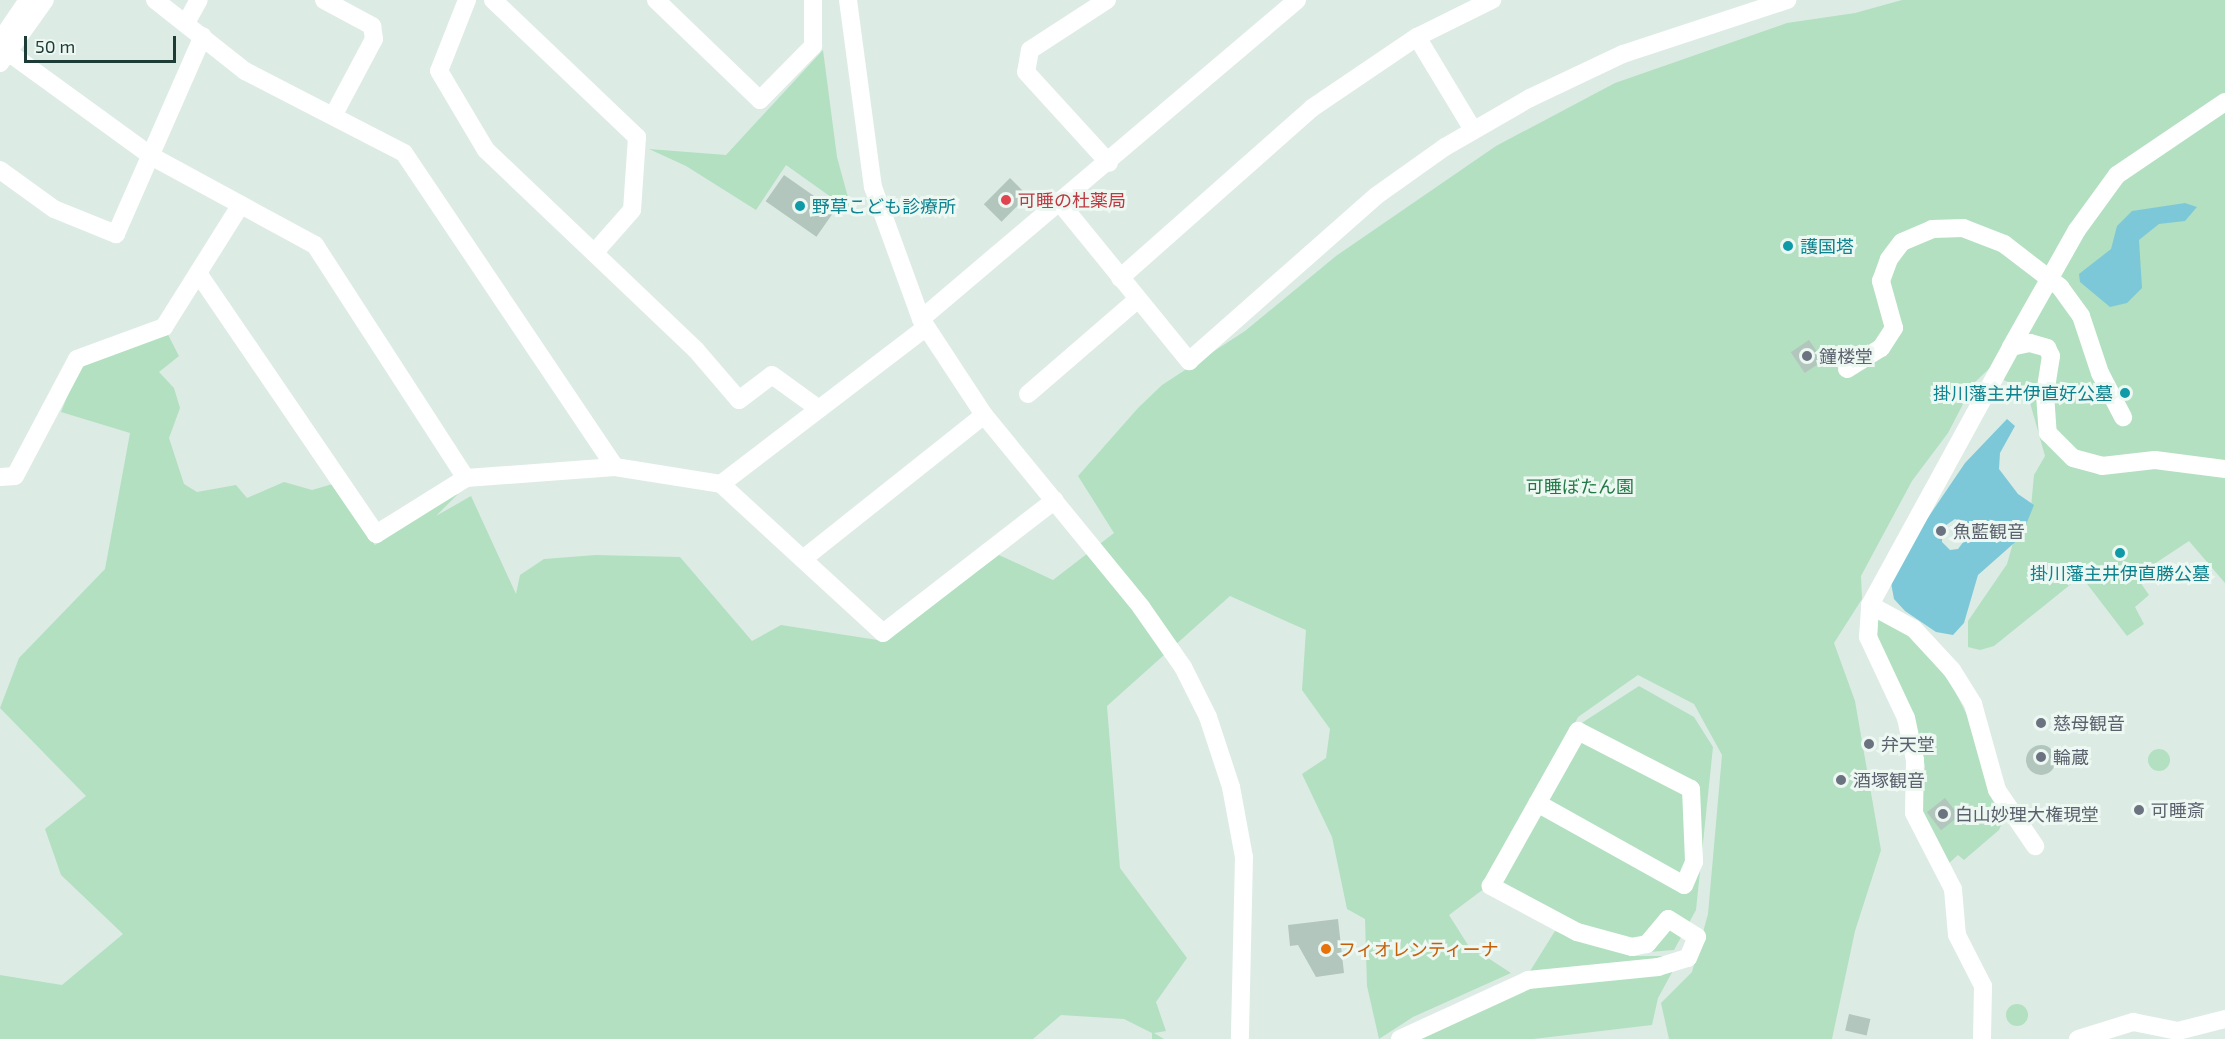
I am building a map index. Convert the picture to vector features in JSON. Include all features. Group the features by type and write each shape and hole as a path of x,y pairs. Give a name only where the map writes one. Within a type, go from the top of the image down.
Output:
{"street":[{"path":"3,52 28,0"},
{"path":"3,52 45,0"},
{"path":"155,0 245,71 404,153 615,468"},
{"path":"186,23 199,0"},
{"path":"324,0 372,26 374,39 333,117"},
{"path":"467,0 439,71 486,150 696,350 739,400 772,375 819,409"},
{"path":"493,0 637,137 632,210 595,252"},
{"path":"656,0 760,100 813,46 813,0"},
{"path":"848,0 873,186 891,249 923,323 984,415 1141,607 1183,667 1221,752 1244,856 1240,1039"},
{"path":"1107,0 1030,50 1026,72 1109,162"},
{"path":"721,484 819,409 923,323 1297,0"},
{"path":"1120,279 1312,108 1417,37 1492,0"},
{"path":"1061,204 1189,361 1376,196 1473,130 1623,54 1787,0"},
{"path":"0,170 54,209 116,234 203,36"},
{"path":"1417,37 1473,130"},
{"path":"3,52 151,156 315,245 466,478"},
{"path":"1982,1039 1983,986 1957,935 1953,889 1914,813 1915,760 1906,718 1868,637 1870,604 2082,222 2117,175 2225,102"},
{"path":"0,477 15,476 77,359 164,327 240,206"},
{"path":"1847,369 1881,348 1894,328 1881,281 1889,259 1902,242 1932,229 1963,228 2004,244 2050,279 2081,316 2100,373 2123,417"},
{"path":"198,273 376,534 466,478 615,468 721,484 883,633 1055,500"},
{"path":"1028,394 1137,300"},
{"path":"2011,347 2030,342 2047,348 2051,356 2045,394 2048,433 2073,458 2102,466 2155,460 2225,469"},
{"path":"803,560 984,415"},
{"path":"1870,604 1914,630 1952,670 1973,704 1997,790 2035,846"},
{"path":"1400,1039 1528,980 1658,967 1688,958 1697,937 1668,919 1647,944 1632,946 1577,932 1491,886 1537,804 1578,731 1691,789 1690,877 1684,885 1537,804"},
{"path":"2078,1039 2133,1022 2172,1035 2225,1019"}],"green space":[{"name":"可睡ぼたん園","path":"1902,0 2225,0 2225,583 2189,541 2136,576 2149,595 2135,607 2144,624 2127,636 2081,576 1994,646 1980,650 1968,647 1968,621 2007,564 2018,525 2031,507 2034,475 2045,456 2027,392 1998,377 2010,349 1974,383 1948,433 1912,481 1861,576 1862,599 1834,643 1855,701 1881,850 1855,931 1832,1039 1669,1039 1661,1003 1692,972 1708,914 1722,755 1694,704 1638,675 1578,717 1535,802 1577,726 1639,686 1694,717 1713,747 1696,910 1674,950 1636,953 1601,946 1633,956 1681,956 1658,998 1652,1025 1533,1039 1420,1039 1517,992 1555,931 1568,935 1485,888 1449,915 1468,945 1511,973 1413,1017 1379,1039 1367,986 1365,919 1347,909 1332,837 1302,774 1326,758 1330,729 1302,690 1306,630 1230,596 1107,706 1120,868 1187,958 1156,1002 1166,1031 1154,1033 1164,1039 1152,1039 1152,1033 1124,1019 1061,1015 1033,1039 0,1039 0,975 62,985 123,934 61,875 45,829 86,796 0,708 19,658 105,569 130,433 61,412 83,357 164,327 179,356 159,372 174,388 180,408 169,438 184,484 197,492 236,485 247,498 284,482 312,490 336,483 375,545 450,495 458,494 436,516 471,496 516,594 520,575 544,559 596,555 680,557 752,641 781,625 884,641 999,555 1053,580 1114,533 1078,476 1138,408 1162,385 1245,331 1336,256 1496,146 1615,83 1787,23 1855,13"},
{"path":"823,50 837,157 852,212 786,165 756,210 686,166 649,149 726,155"},
{"path":"1878,616 1907,634 1929,656 1952,685 1973,727 1990,795 2003,821 1999,830 1964,860 1958,855 1948,864 1920,813 1925,766 1918,735 1877,645"},
{"path":"2159,749 2167,752 2170,760 2167,768 2159,771 2151,768 2148,760 2151,752"},
{"path":"2013,1004 2021,1004 2028,1011 2028,1019 2021,1026 2013,1026 2006,1019 2006,1011"}],"water":[{"path":"2185,203 2197,207 2185,221 2159,224 2139,240 2142,288 2127,303 2110,307 2080,282 2079,274 2111,249 2117,226 2132,211"},
{"path":"2007,419 2015,426 2000,453 1999,469 2018,494 2034,505 2021,537 1978,575 1964,623 1953,635 1936,632 1905,611 1894,599 1891,583 1921,528 1965,463","holes":["1955,519 1967,524 1970,533 1958,549 1950,550 1942,542 1942,528"]}],"building":[{"name":"野草こども診療所","path":"784,175 835,211 816,237 766,201"},
{"name":"可睡の杜薬局","path":"1010,178 1028,196 1002,222 984,204"},
{"name":"鐘楼堂","path":"1809,340 1823,361 1805,373 1791,352"},
{"name":"輪蔵","path":"2041,745 2052,749 2056,760 2052,771 2041,775 2030,771 2026,760 2030,749"},
{"name":"白山妙理大権現堂","path":"1945,798 1959,816 1941,830 1927,812"},
{"name":"フィオレンティーナ","path":"1338,919 1344,973 1316,977 1298,945 1290,946 1288,925"},
{"path":"1849,1014 1870,1019 1867,1036 1845,1031"}],"place":[{"name":"可睡の杜薬局","path":"1006,200"},
{"name":"野草こども診療所","path":"800,206"},
{"name":"護国塔","path":"1788,246"},
{"name":"鐘楼堂","path":"1807,356"},
{"name":"掛川藩主井伊直好公墓","path":"2125,393"},
{"name":"魚藍観音","path":"1941,531"},
{"name":"掛川藩主井伊直勝公墓","path":"2120,553"},
{"name":"慈母観音","path":"2041,723"},
{"name":"弁天堂","path":"1869,744"},
{"name":"輪蔵","path":"2041,757"},
{"name":"酒塚観音","path":"1841,780"},
{"name":"可睡斎","path":"2139,810"},
{"name":"白山妙理大権現堂","path":"1943,814"},
{"name":"フィオレンティーナ","path":"1326,949"}]}
